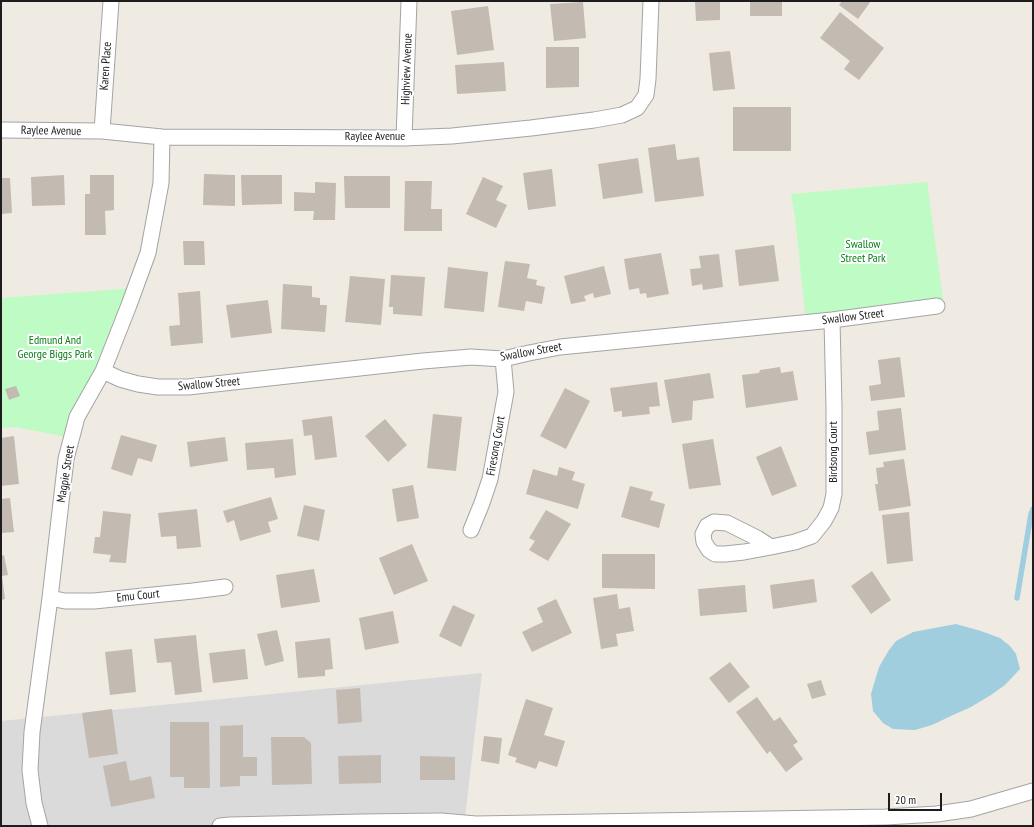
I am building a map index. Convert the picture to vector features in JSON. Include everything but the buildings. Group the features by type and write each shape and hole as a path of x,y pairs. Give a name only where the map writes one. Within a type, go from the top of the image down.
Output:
{"street":[{"name":"Karen Place","path":"102,131 111,1"},
{"name":"Highview Avenue","path":"404,138 410,1"},
{"name":"Raylee Avenue","path":"1,130 102,131 162,137 404,138 452,136 594,120 622,115 637,108 646,95 651,1"},
{"name":"Magpie Street","path":"40,826 34,803 30,770 32,732 50,598 66,458 76,417 103,371 148,253 161,183 162,137"},
{"name":"Swallow Street","path":"103,371 120,379 138,384 158,387 188,387 423,361 470,357 503,359 560,347 832,320 937,306"},
{"name":"Birdsong Court","path":"772,547 795,542 812,536 824,521 831,508 834,494 832,320"},
{"name":"Firesong Court","path":"471,530 490,480 506,392 503,359"},
{"name":"Emu Court","path":"50,598 65,601 94,601 225,587"},
{"path":"220,826 363,822 441,821 476,824 894,816 937,814 971,809 1033,791"}],"shaded area":[{"path":"482,673 464,826 1,826 1,721"}],"green space":[{"name":"Swallow Street Park","path":"927,182 943,299 937,306 806,322 795,217 791,194"},
{"name":"Edmund And George Biggs Park","path":"135,288 71,438 16,427 1,428 1,298"}],"water":[{"path":"956,624 1000,638 1010,646 1016,654 1020,669 1005,685 991,695 971,707 932,725 915,730 893,729 883,723 873,711 871,694 879,667 889,650 896,641 913,632"}],"waterway":[{"path":"1017,598 1033,509"}]}
